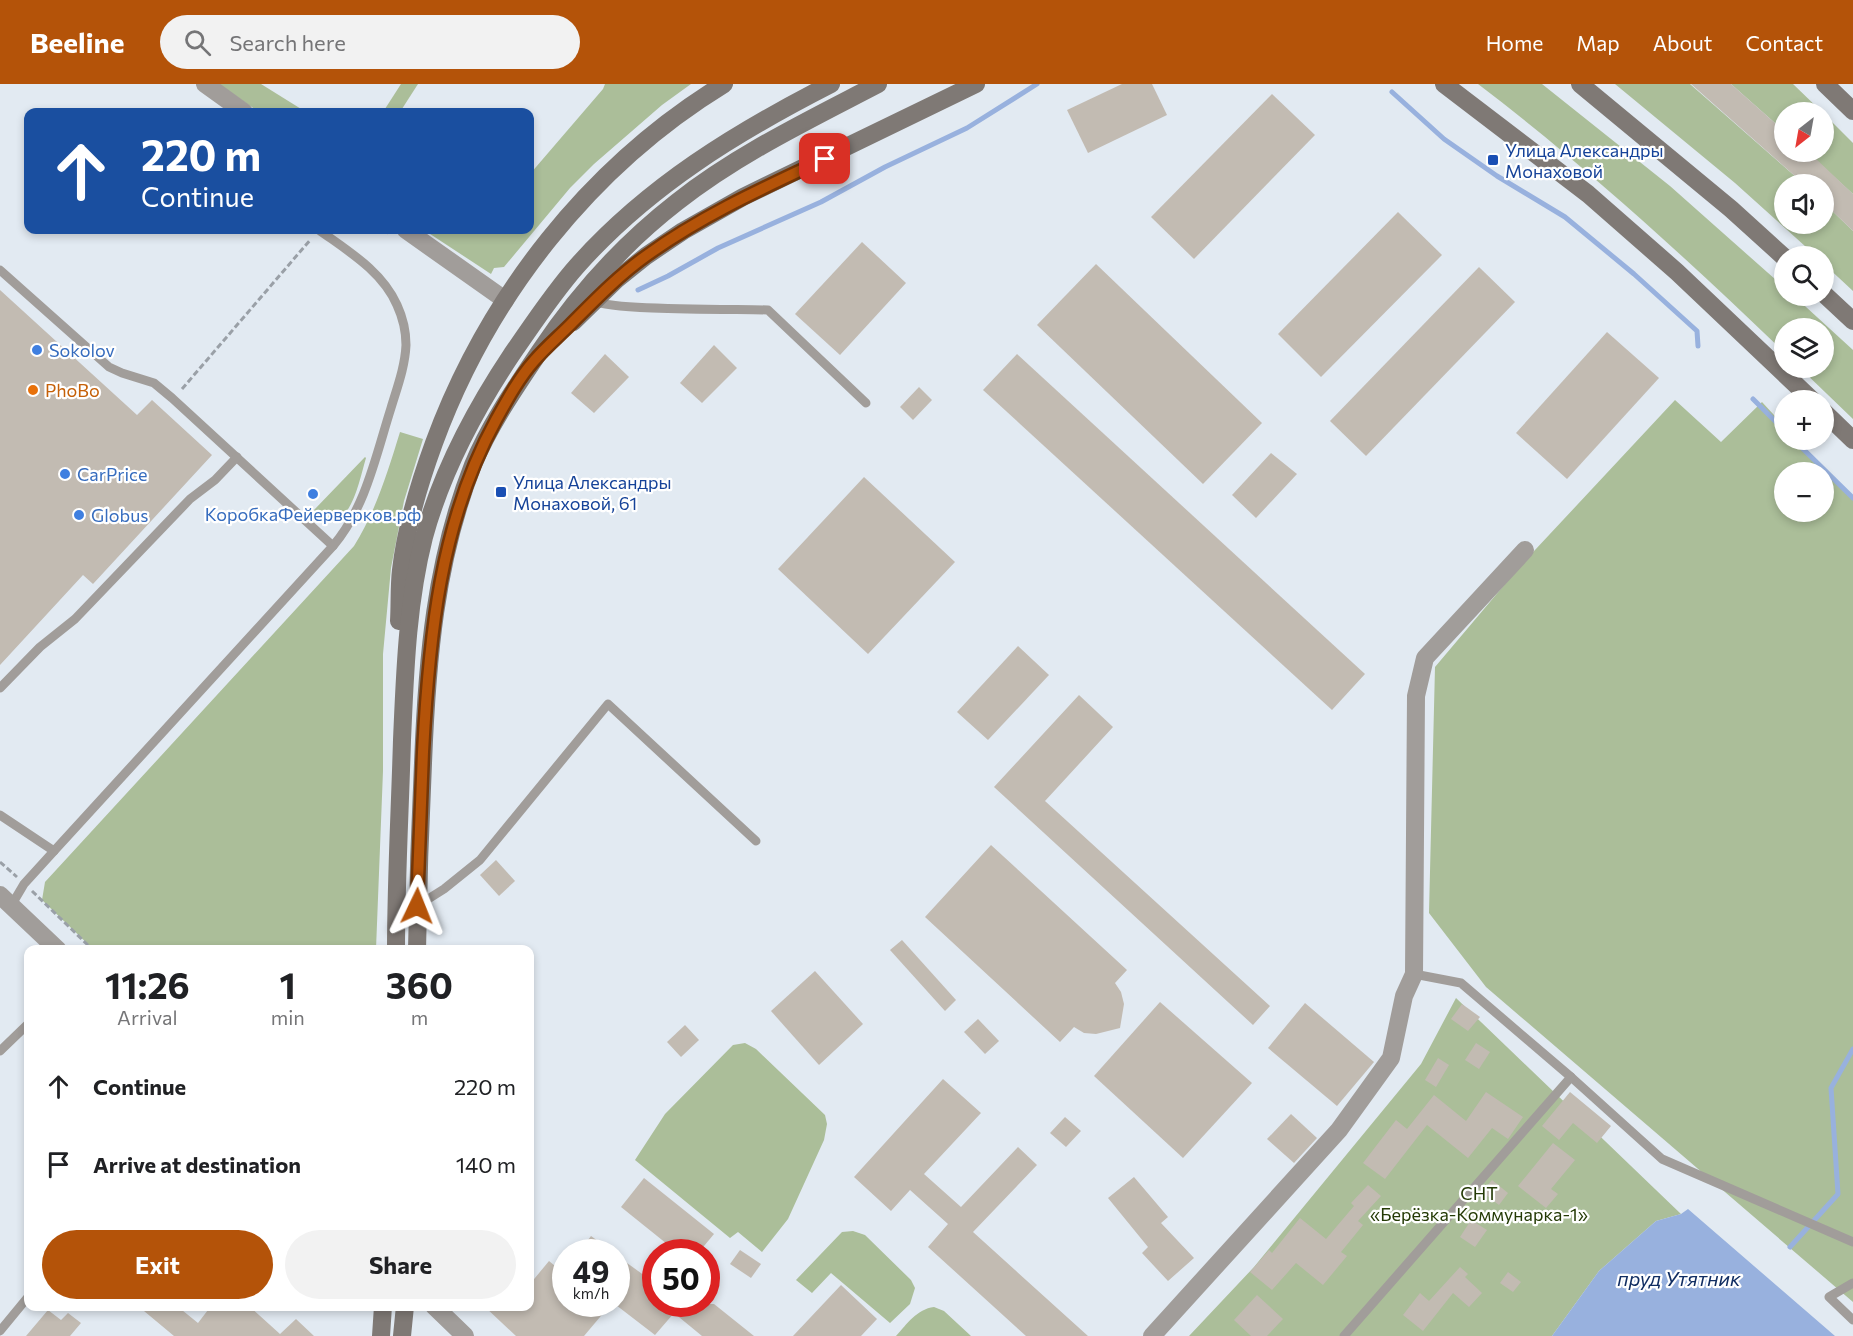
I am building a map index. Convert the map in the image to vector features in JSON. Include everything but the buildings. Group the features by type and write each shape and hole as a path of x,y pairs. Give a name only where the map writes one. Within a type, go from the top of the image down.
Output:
{"main road":[{"path":"404,683 399,624 401,571 412,508 450,401 475,351 505,300 552,236 600,182 648,137 676,115 724,84"},
{"path":"396,945 407,633 424,537 451,460 489,388 544,308 576,266 614,228 663,185 713,150 755,124 831,84"},
{"path":"588,297 683,231 743,197 976,84"},
{"path":"1444,84 1588,195 1677,272 1801,390"},
{"path":"1580,84 1714,195 1774,248"},
{"path":"1825,84 1853,111"},
{"path":"417,945 426,688 440,579 451,533 474,464 507,399 533,361 588,297 628,243 676,202 725,168 766,143 872,87"},
{"path":"1834,303 1853,321"},
{"path":"1834,422 1853,440"},
{"path":"381,1336 383,1311"},
{"path":"402,1336 404,1311"}],"street":[{"path":"205,84 238,108"},
{"path":"412,234 505,300"},
{"path":"1152,1336 1339,1130 1391,1058 1404,996 1414,974 1416,696 1425,658 1525,550"},
{"path":"6,901 53,945"},
{"path":"439,1311 465,1336"}],"lane":[{"path":"6,901 333,546 350,523 362,497 405,360 406,340 398,307 384,284 368,266 318,234"},
{"path":"0,270 109,367 154,383 333,546"},
{"path":"588,297 599,304 625,307 768,310 866,403"},
{"path":"0,688 40,647 75,619 190,499 215,480 237,457"},
{"path":"417,906 444,889 480,860 608,704 756,841"},
{"path":"0,816 54,851"},
{"path":"1414,974 1461,983 1662,1159 1853,1242"},
{"path":"0,1051 24,1028"},
{"path":"1344,1336 1571,1077"},
{"path":"1853,1283 1829,1297 1853,1320"},
{"path":"0,1331 24,1302"}],"path":[{"path":"180,390 315,234"},
{"path":"42,900 88,945"}],"green space":[{"path":"219,84 261,84 300,108 253,108"},
{"path":"401,84 418,84 403,108 386,108"},
{"path":"605,84 691,84 662,105 594,164 570,188 534,231 534,169"},
{"path":"1478,84 1542,84 1670,186 1774,278 1774,306 1805,306 1818,318 1774,318 1774,343 1635,214"},
{"path":"1615,84 1690,84 1774,158 1774,162 1779,162 1793,174 1774,174 1774,218"},
{"path":"1731,84 1793,84 1812,102 1774,102 1774,122"},
{"path":"1834,124 1853,143 1853,194 1834,177 1834,174 1818,162 1834,162"},
{"path":"1834,213 1853,231 1853,291 1834,273 1834,246 1805,246 1792,234 1834,234"},
{"path":"430,234 532,234 504,267 494,268 491,274"},
{"path":"1834,333 1853,350 1853,419 1834,401 1834,390 1823,390 1810,378 1834,378"},
{"path":"1675,400 1721,442 1762,402 1774,415 1774,450 1807,450 1818,462 1774,462 1774,522 1834,522 1834,478 1853,498 1853,1302 1486,987 1429,913 1435,667 1522,564"},
{"path":"400,432 423,439 404,501 391,568 383,654 383,771 376,945 89,945 42,900 45,882 354,546 375,505"},
{"path":"365,457 355,494 344,515 335,520 326,519 314,510"},
{"name":"СНТ «Берёзка-Коммунарка-1»","path":"1456,998 1681,1214 1656,1221 1599,1271 1552,1336 1189,1336 1254,1267 1421,1064"},
{"path":"745,1043 756,1049 825,1115 827,1124 824,1140 788,1219 762,1252 738,1232 730,1238 635,1160 665,1114 733,1045"},
{"path":"853,1231 865,1235 911,1280 915,1288 910,1304 890,1323 831,1273 812,1293 796,1280 842,1232"},
{"path":"934,1307 944,1311 971,1336 896,1336 917,1314"}],"water":[{"name":"пруд Утятник","path":"1688,1209 1835,1336 1552,1336 1599,1271 1656,1221 1681,1214"}],"waterway":[{"path":"638,290 718,248 821,202 885,167 967,128 1037,84"},
{"path":"1392,92 1444,139 1497,176 1565,217 1634,274 1697,331 1698,346"},
{"path":"1753,399 1774,420"},
{"path":"1804,450 1853,498"},
{"path":"1790,1247 1838,1194 1831,1088 1853,1049"}],"place":[{"name":"Улица Александры Монаховой","path":"1493,160"},
{"name":"Sokolov","path":"37,350"},
{"name":"PhoBo","path":"33,390"},
{"name":"CarPrice","path":"65,474"},
{"name":"Улица Александры Монаховой, 61","path":"501,492"},
{"name":"КоробкаФейерверков.рф","path":"313,494"},
{"name":"Globus","path":"79,515"}],"route":[{"path":"417,906 426,688 440,579 460,502 474,464 507,399 533,361 616,280 646,256 683,231 743,197 825,159"}]}
